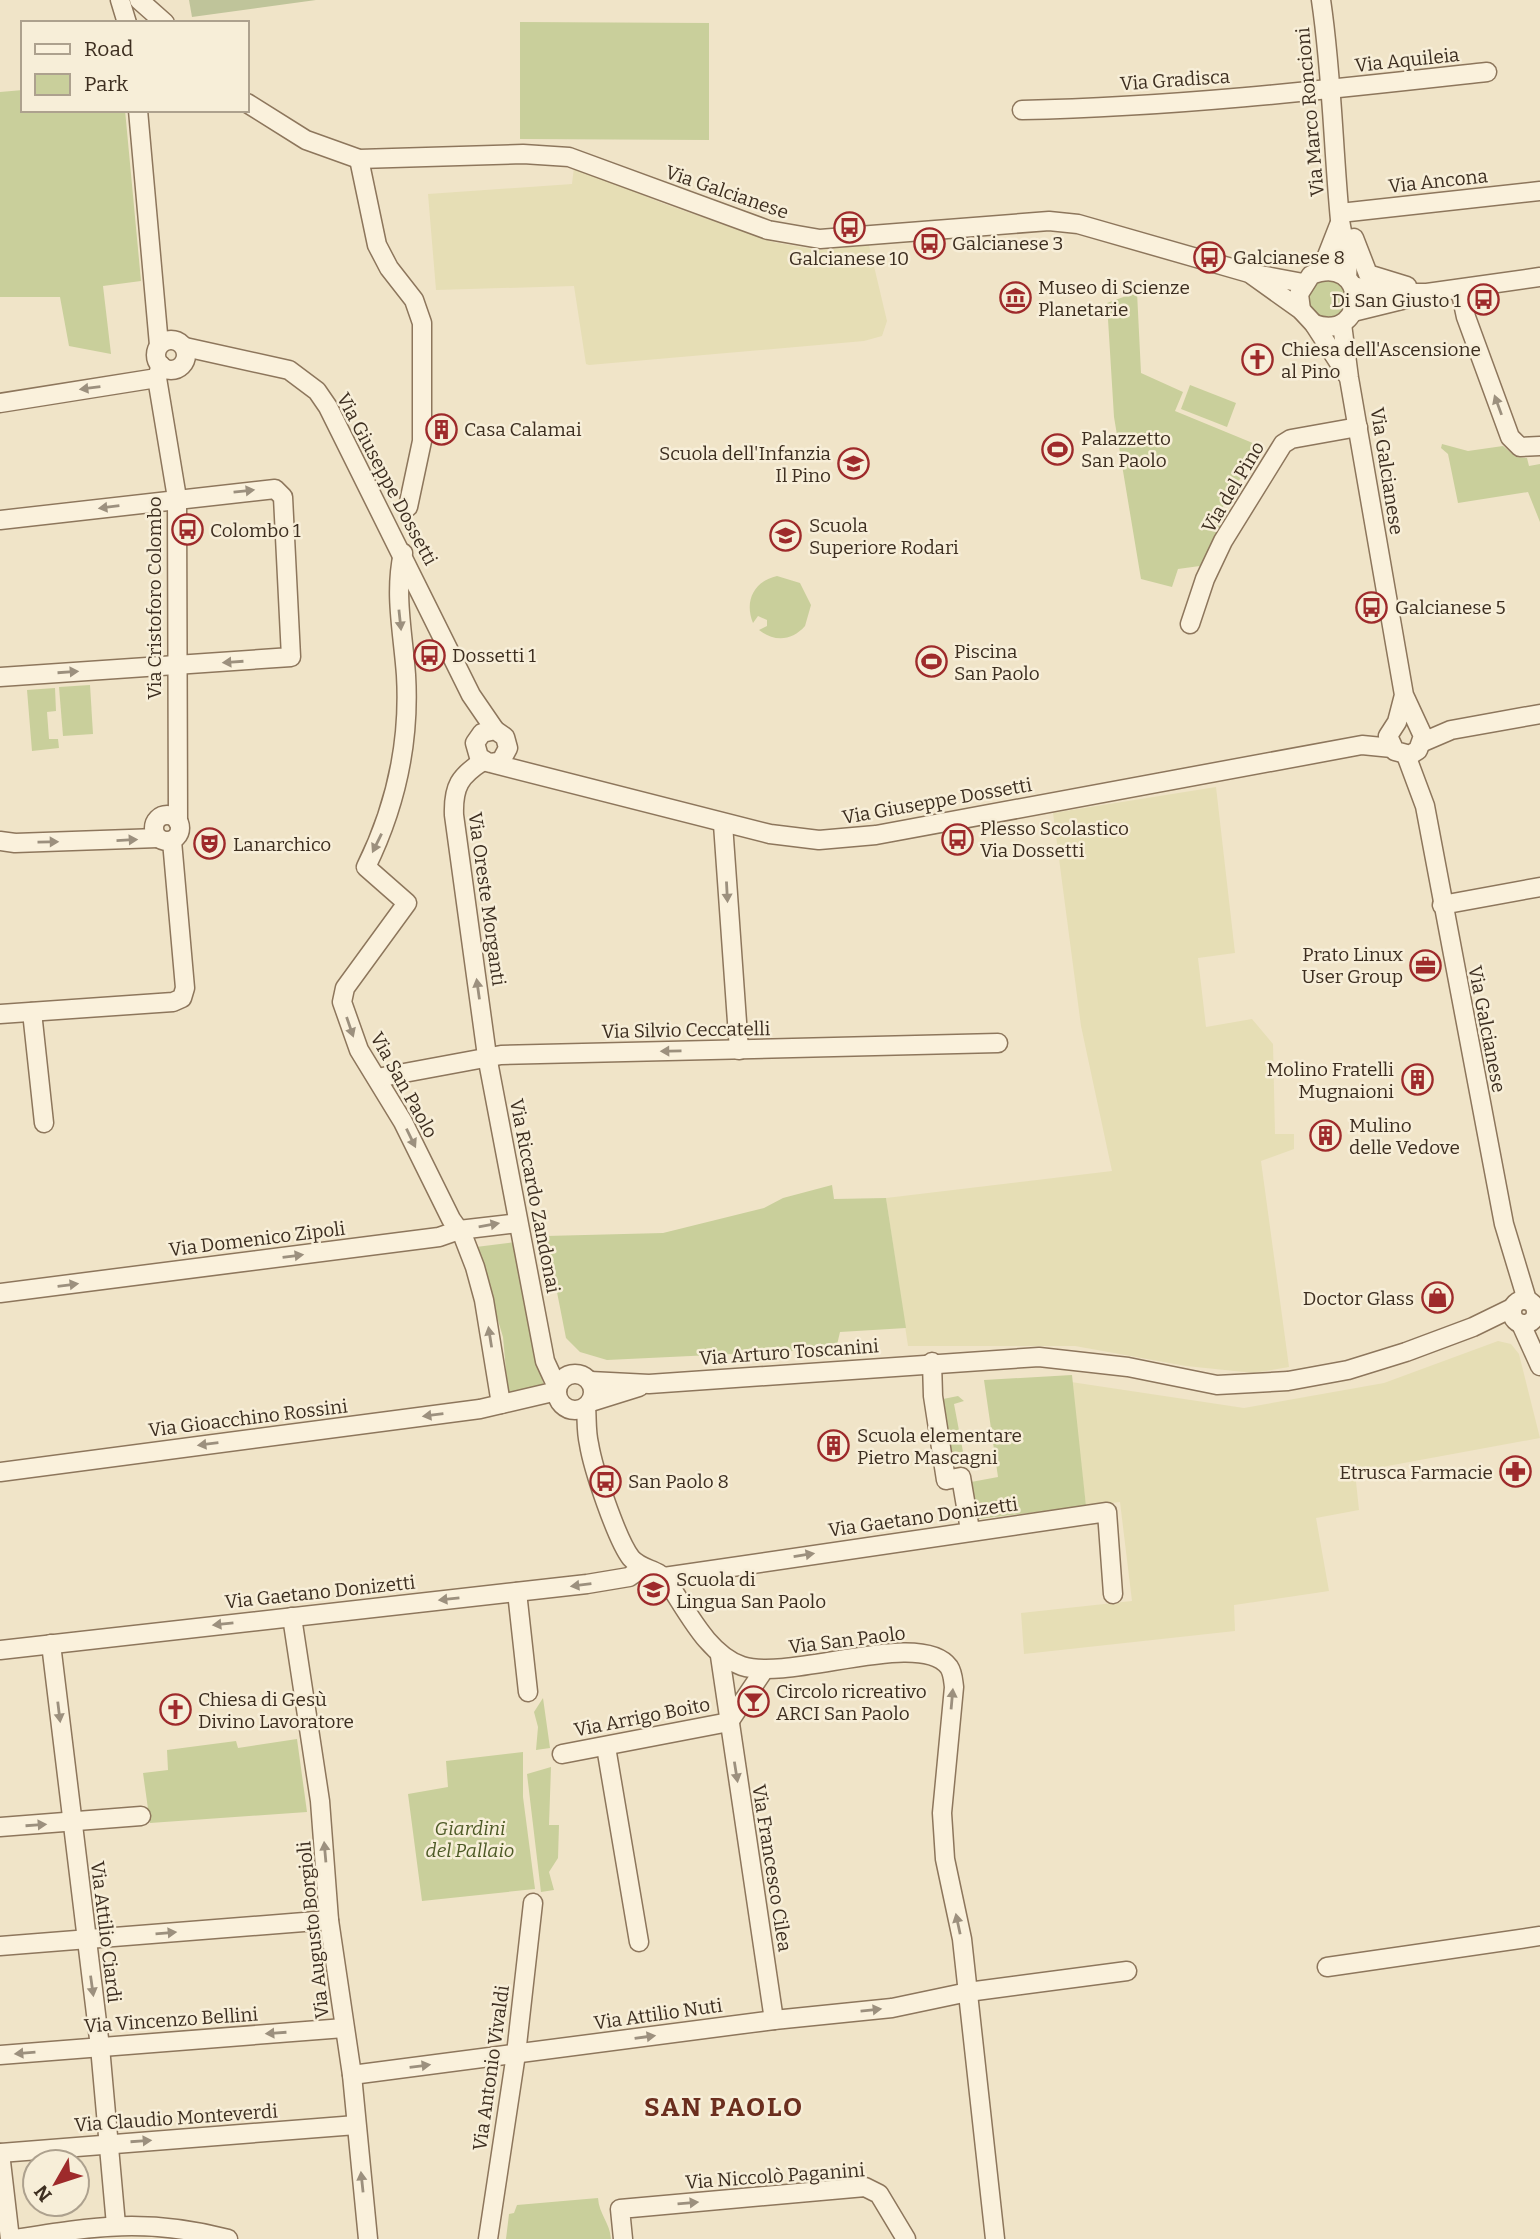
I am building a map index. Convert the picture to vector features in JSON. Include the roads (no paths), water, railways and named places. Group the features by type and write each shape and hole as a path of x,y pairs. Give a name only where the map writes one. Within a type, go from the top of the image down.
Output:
{"street":[{"path":"120,0 126,21"},
{"path":"127,0 145,21"},
{"path":"139,0 163,21"},
{"name":"Via Marco Roncioni","path":"1321,0 1332,89 1340,217 1350,282"},
{"name":"Via Aquileia","path":"1332,89 1488,72"},
{"name":"Via Gradisca","path":"1022,110 1077,109 1332,89"},
{"name":"Via Galcianese","path":"248,104 306,141 359,159 549,154 569,157 734,219 792,235 820,239 1049,221 1068,223 1249,273 1303,284"},
{"name":"Via Cristoforo Colombo","path":"138,112 159,345 170,339 174,361 169,436 177,498 175,666 176,760 180,789 172,818 179,833 165,840"},
{"path":"359,159 377,245 389,268 414,300 422,323 422,441 408,507"},
{"name":"Via Ancona","path":"1340,217 1540,191"},
{"path":"1340,217 1352,231 1363,268 1368,274 1427,293"},
{"name":"Via Marco Roncioni","path":"1321,271 1340,217"},
{"path":"1301,310 1299,294 1303,284 1311,275 1321,271 1334,271 1350,282 1384,293 1427,293 1540,277"},
{"name":"Via Galcianese","path":"1249,273 1301,310 1314,324 1349,378"},
{"name":"Via Galcianese","path":"1350,282 1356,301 1348,318 1349,378 1404,695 1407,737 1425,806 1512,1258 1540,1349"},
{"path":"1460,289 1466,317 1510,437 1520,447 1540,446"},
{"name":"Via Cristoforo Colombo","path":"154,292 174,361"},
{"path":"1314,324 1330,328 1348,318 1427,293"},
{"name":"Via Giuseppe Dossetti","path":"174,361 206,354 289,370 317,391 403,553 488,731"},
{"path":"0,403 174,361"},
{"name":"Via del Pino","path":"1190,624 1205,579 1223,541 1283,444 1291,439 1358,427"},
{"path":"0,520 272,489 280,493 291,657 0,676"},
{"name":"Via San Paolo","path":"403,553 397,582 408,722 393,799 383,832 366,867 407,903 342,998 359,1050 377,1078 459,1230 475,1267 484,1300 501,1404"},
{"path":"1407,737 1540,713"},
{"path":"508,749 500,761 487,762 475,747 488,731 505,737 508,749 522,770"},
{"name":"Via Giuseppe Dossetti","path":"487,762 723,824 800,839 876,835 1407,737"},
{"name":"Via Oreste Morganti","path":"487,762 461,778 453,796 487,1056"},
{"path":"723,824 739,1050"},
{"path":"0,841 29,843 165,840 185,988 182,998 173,1002 0,1014"},
{"path":"1442,905 1540,887"},
{"path":"32,1012 44,1123"},
{"name":"Via Silvio Ceccatelli","path":"377,1078 487,1056 998,1043"},
{"name":"Via Riccardo Zandonai","path":"487,1056 543,1343 555,1365 561,1384"},
{"name":"Via Domenico Zipoli","path":"0,1293 439,1237 459,1230 518,1223"},
{"name":"Via Galcianese","path":"1527,1310 1540,1366"},
{"name":"Via Arturo Toscanini","path":"590,1381 649,1384 932,1362 1040,1357 1128,1367 1217,1385 1288,1381 1356,1368 1473,1327 1495,1327 1527,1310"},
{"path":"932,1362 933,1396 946,1480 961,1478 970,1530"},
{"path":"501,1404 561,1384 580,1374 590,1381 594,1394 583,1406"},
{"path":"561,1384 561,1405 583,1406"},
{"name":"Via Arturo Toscanini","path":"583,1406 649,1384"},
{"name":"Via Gioacchino Rossini","path":"0,1472 501,1404"},
{"path":"583,1406 589,1445 626,1551 642,1568 664,1577 720,1656"},
{"name":"Via Gaetano Donizetti","path":"664,1577 1107,1512 1113,1594"},
{"name":"Via Gaetano Donizetti","path":"0,1650 516,1592 629,1577 642,1568"},
{"path":"516,1592 528,1692"},
{"name":"Via Augusto Borgioli","path":"292,1617 320,1801 329,1920 352,2075 368,2239"},
{"name":"Via Attilio Ciardi","path":"51,1644 110,2144 128,2230"},
{"name":"Via San Paolo","path":"720,1656 764,1670 891,1652 914,1652 948,1665 954,1687 942,1813 945,1859 962,1939 995,2239"},
{"name":"Via Francesco Cilea","path":"720,1656 774,2020"},
{"path":"729,1722 764,1670"},
{"name":"Via Arrigo Boito","path":"562,1754 729,1722"},
{"path":"606,1746 639,1942"},
{"path":"0,1827 141,1816"},
{"name":"Via Antonio Vivaldi","path":"488,2239 516,2054 533,1903"},
{"path":"0,1946 329,1920"},
{"path":"1327,1968 1540,1936"},
{"path":"968,1992 1126,1971"},
{"name":"Via Attilio Nuti","path":"352,2075 774,2020 892,2008 968,1992"},
{"name":"Via Vincenzo Bellini","path":"0,2055 344,2028"},
{"name":"Via Claudio Monteverdi","path":"0,2153 356,2125"},
{"path":"0,2153 13,2239 128,2230 191,2229 228,2239"},
{"name":"Via Niccolò Paganini","path":"623,2239 620,2209 865,2187 879,2194 906,2239"}],"place":[{"name":"Galcianese 10","path":"849,227"},
{"name":"Galcianese 3","path":"929,243"},
{"name":"Galcianese 8","path":"1210,257"},
{"name":"Museo di Scienze Planetarie","path":"1015,298"},
{"name":"Di San Giusto 1","path":"1484,300"},
{"name":"Chiesa dell'Ascensione al Pino","path":"1258,360"},
{"name":"Casa Calamai","path":"441,429"},
{"name":"Palazzetto San Paolo","path":"1058,449"},
{"name":"Scuola dell'Infanzia Il Pino","path":"854,464"},
{"name":"Colombo 1","path":"187,530"},
{"name":"Scuola Superiore Rodari","path":"786,536"},
{"name":"Galcianese 5","path":"1372,607"},
{"name":"Dossetti 1","path":"429,655"},
{"name":"Piscina San Paolo","path":"931,662"},
{"name":"Plesso Scolastico Via Dossetti","path":"957,839"},
{"name":"Lanarchico","path":"210,844"},
{"name":"Prato Linux User Group","path":"1426,965"},
{"name":"Molino Fratelli Mugnaioni","path":"1417,1080"},
{"name":"Mulino delle Vedove","path":"1326,1136"},
{"name":"Doctor Glass","path":"1437,1298"},
{"name":"Scuola elementare Pietro Mascagni","path":"834,1446"},
{"name":"Etrusca Farmacie","path":"1516,1472"},
{"name":"San Paolo 8","path":"605,1481"},
{"name":"Scuola di Lingua San Paolo","path":"653,1590"},
{"name":"Circolo ricreativo ARCI San Paolo","path":"753,1702"},
{"name":"Chiesa di Gesù Divino Lavoratore","path":"175,1710"}],"district":[{"name":"SAN PAOLO","path":"724,2107"}],"park label":[{"name":"Giardini del Pallaio","path":"470,1839"}]}
